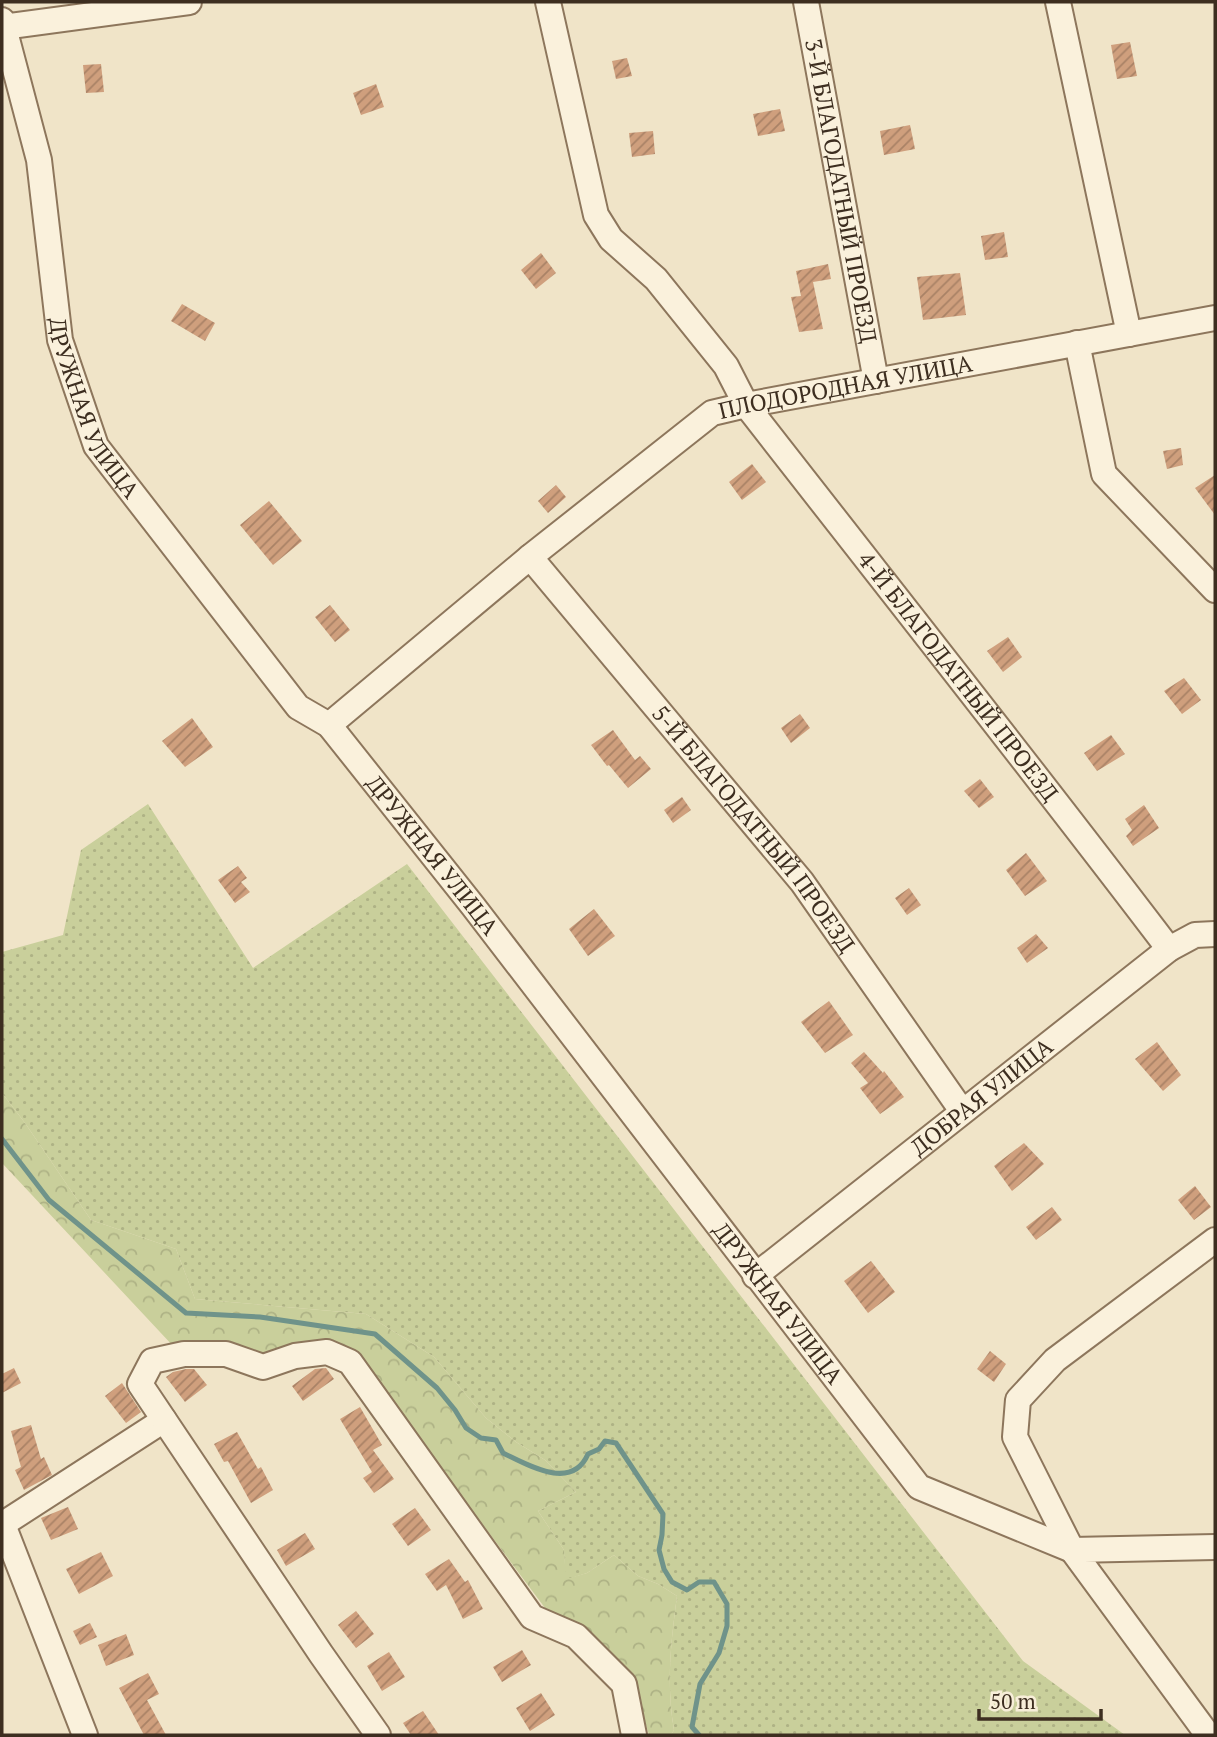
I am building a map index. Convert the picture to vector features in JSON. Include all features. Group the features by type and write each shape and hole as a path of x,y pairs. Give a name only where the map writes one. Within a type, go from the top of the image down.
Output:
{"street":[{"path":"3,23 189,2"},
{"name":"4-Й БЛАГОДАТНЫЙ ПРОЕЗД","path":"548,2 596,215 611,239 656,279 726,366 746,405 1025,760 1169,949"},
{"name":"3-Й БЛАГОДАТНЫЙ ПРОЕЗД","path":"806,2 876,381"},
{"path":"1058,2 1129,334"},
{"name":"ДРУЖНАЯ УЛИЦА","path":"3,23 39,160 60,340 96,446 298,707 329,725 473,906 919,1487 1072,1550"},
{"name":"ПЛОДОРОДНАЯ УЛИЦА","path":"329,725 530,557 712,413 1215,318"},
{"path":"1077,343 1104,474 1215,590"},
{"name":"5-Й БЛАГОДАТНЫЙ ПРОЕЗД","path":"530,557 803,882 962,1111"},
{"name":"ДОБРАЯ УЛИЦА","path":"755,1276 1169,949 1195,935 1215,934"},
{"path":"1208,1735 1072,1550 1015,1437 1018,1400 1055,1360 1215,1240"},
{"path":"378,1735 140,1384 152,1361 184,1354 226,1354 263,1367 295,1356 327,1352 350,1362 532,1617 576,1636 624,1684 634,1735"},
{"path":"85,1735 2,1523 164,1420"},
{"path":"1072,1550 1215,1547"}],"green space":[{"path":"148,804 253,968 407,864 1023,1661 1125,1735 671,1735 674,1730 670,1663 677,1596 638,1576 614,1555 587,1573 565,1580 564,1550 538,1511 576,1492 545,1460 516,1442 486,1418 434,1357 366,1314 195,1299 176,1249 91,1220 2,1093 2,952 63,935 81,850"},
{"path":"2,1093 91,1220 176,1249 195,1299 366,1314 434,1357 486,1418 516,1442 545,1460 576,1492 538,1511 564,1550 566,1579 587,1573 614,1555 638,1576 677,1596 670,1663 674,1730 671,1735 649,1735 634,1684 584,1627 545,1608 360,1360 264,1359 174,1347 2,1163"}],"building":[{"path":"1130,42 1137,76 1117,79 1111,45"},
{"path":"627,58 632,76 616,79 612,61"},
{"path":"101,64 104,92 86,93 83,65"},
{"path":"376,84 384,107 361,115 353,93"},
{"path":"780,109 785,131 758,136 753,114"},
{"path":"910,125 915,149 884,155 880,131"},
{"path":"653,131 655,154 632,157 629,133"},
{"path":"1004,232 1008,257 985,260 981,236"},
{"path":"541,253 556,273 536,289 521,270"},
{"path":"828,264 831,279 813,282 823,329 799,332 791,297 801,296 796,271"},
{"path":"960,273 966,315 923,320 917,277"},
{"path":"182,304 215,323 205,341 171,321"},
{"path":"1181,448 1183,465 1167,469 1163,451"},
{"path":"752,464 766,482 742,500 729,482"},
{"path":"1215,475 1215,515 1195,488"},
{"path":"556,485 566,497 548,513 538,501"},
{"path":"269,501 302,541 273,565 240,525"},
{"path":"330,605 350,630 335,642 315,617"},
{"path":"1008,637 1022,657 1003,672 987,651"},
{"path":"1184,678 1201,700 1182,714 1164,691"},
{"path":"800,714 810,728 791,743 781,728"},
{"path":"192,718 213,747 185,767 162,741"},
{"path":"613,730 635,760 640,756 651,769 628,788 591,745"},
{"path":"1111,735 1125,754 1097,771 1084,753"},
{"path":"980,779 994,797 979,808 964,791"},
{"path":"682,797 691,810 673,823 664,810"},
{"path":"1144,805 1159,828 1133,846 1126,836 1132,830 1125,819"},
{"path":"1026,853 1047,881 1025,896 1006,870"},
{"path":"238,866 247,878 241,882 250,892 235,903 218,880"},
{"path":"909,888 921,905 907,915 895,898"},
{"path":"594,909 615,936 588,956 569,929"},
{"path":"1036,934 1048,948 1027,963 1017,948"},
{"path":"829,1001 853,1035 825,1053 801,1022"},
{"path":"1157,1042 1181,1075 1163,1091 1135,1059"},
{"path":"864,1052 883,1073 884,1071 904,1097 880,1114 860,1088 868,1083 851,1063"},
{"path":"1024,1143 1044,1164 1012,1191 994,1166"},
{"path":"1195,1186 1211,1207 1194,1220 1178,1200"},
{"path":"1052,1207 1062,1220 1036,1240 1026,1227"},
{"path":"871,1261 895,1292 868,1313 844,1281"},
{"path":"990,1351 1006,1364 994,1382 977,1369"},
{"path":"14,1368 21,1383 2,1393 2,1374"},
{"path":"326,1368 334,1379 303,1401 292,1386 315,1369"},
{"path":"186,1369 194,1369 207,1385 185,1402 166,1377"},
{"path":"122,1383 141,1412 126,1423 105,1396"},
{"path":"360,1407 382,1445 373,1450 394,1479 374,1493 363,1478 372,1472 340,1419"},
{"path":"31,1425 41,1459 44,1457 52,1475 24,1490 15,1470 21,1467 11,1431"},
{"path":"237,1432 273,1490 251,1503 228,1461 224,1462 214,1444"},
{"path":"68,1507 78,1529 51,1540 41,1518"},
{"path":"415,1508 431,1530 408,1546 392,1524"},
{"path":"305,1533 315,1549 286,1566 277,1550"},
{"path":"101,1552 113,1576 79,1594 66,1569"},
{"path":"449,1559 465,1582 468,1580 483,1609 463,1619 446,1585 437,1591 425,1574"},
{"path":"356,1611 374,1634 356,1648 338,1625"},
{"path":"90,1623 97,1637 80,1645 73,1631"},
{"path":"126,1634 134,1655 106,1666 98,1645"},
{"path":"522,1650 531,1665 502,1682 493,1667"},
{"path":"389,1652 405,1677 382,1691 367,1666"},
{"path":"148,1673 159,1694 147,1700 166,1735 144,1735 119,1688"},
{"path":"541,1693 555,1715 530,1731 516,1708"},
{"path":"423,1711 439,1735 411,1735 403,1723"}],"waterway":[{"path":"2,1139 49,1200 186,1313 260,1317 375,1334 437,1388 466,1428 481,1438 496,1440 503,1453 538,1469 561,1473 572,1471 605,1441 616,1443 663,1514 659,1550 664,1569 672,1582 687,1590 699,1582 714,1582 727,1604 727,1626 719,1653 700,1684 692,1727 699,1735"}]}
